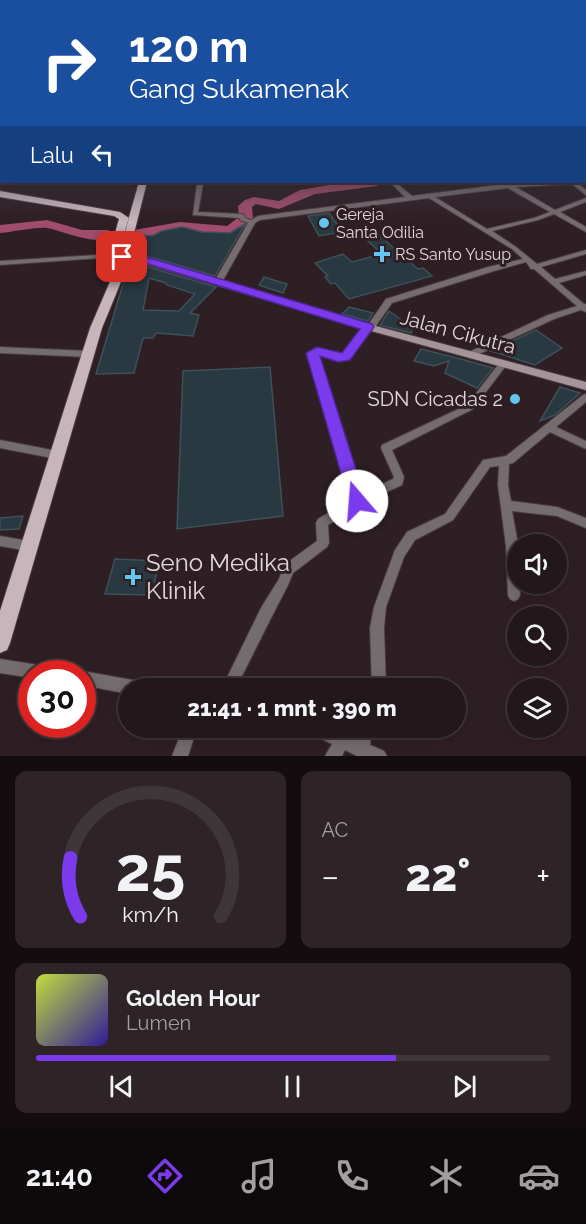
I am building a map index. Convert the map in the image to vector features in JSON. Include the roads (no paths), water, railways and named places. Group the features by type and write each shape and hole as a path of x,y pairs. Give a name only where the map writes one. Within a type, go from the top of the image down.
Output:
{"main road":[{"path":"51,202 119,207 130,202 136,183"},
{"path":"118,256 143,183"},
{"path":"0,194 122,216 124,221 104,315 96,328 0,643"},
{"name":"Jalan Cikutra","path":"118,256 144,260 369,327 586,386"}],"street":[{"path":"200,183 195,214 242,216 247,221"},
{"path":"393,183 411,199"},
{"path":"247,221 530,183"},
{"path":"574,183 586,193"},
{"path":"510,186 586,230"},
{"path":"430,196 514,248 530,264 585,308"},
{"path":"485,231 554,212 586,200"},
{"path":"219,282 247,221"},
{"path":"357,501 312,353 317,351 338,358 346,357 389,301 491,269 530,264 586,252"},
{"path":"0,263 118,256"},
{"path":"552,282 586,273"},
{"path":"472,354 551,317 585,308"},
{"path":"0,350 88,354"},
{"path":"234,678 288,569 323,543 322,523 357,501 398,482 399,477 386,451 389,445 470,407 504,363"},
{"path":"379,678 377,628 380,607 402,549 411,536 449,517 487,463 504,462 586,397"},
{"path":"548,427 586,445"},
{"path":"0,444 57,455"},
{"path":"504,462 514,595"},
{"path":"506,505 527,510 532,508 553,511 586,523"},
{"path":"0,541 29,546"},
{"path":"0,666 18,669"},
{"path":"96,680 118,684"},
{"path":"180,756 186,738"},
{"path":"336,738 380,756"},
{"path":"361,750 363,738"},
{"path":"333,756 342,741"}],"waterway":[{"path":"139,233 180,226 224,231 239,225 246,218 245,206 250,202 258,200 279,205 313,191 368,183"},
{"path":"0,229 47,224 81,234 108,234"}],"place":[{"name":"Gereja Santa Odilia","path":"324,223"},
{"name":"RS Santo Yusup","path":"382,254"},
{"name":"SDN Cicadas 2","path":"515,399"},
{"name":"Seno Medika Klinik","path":"133,577"}]}
